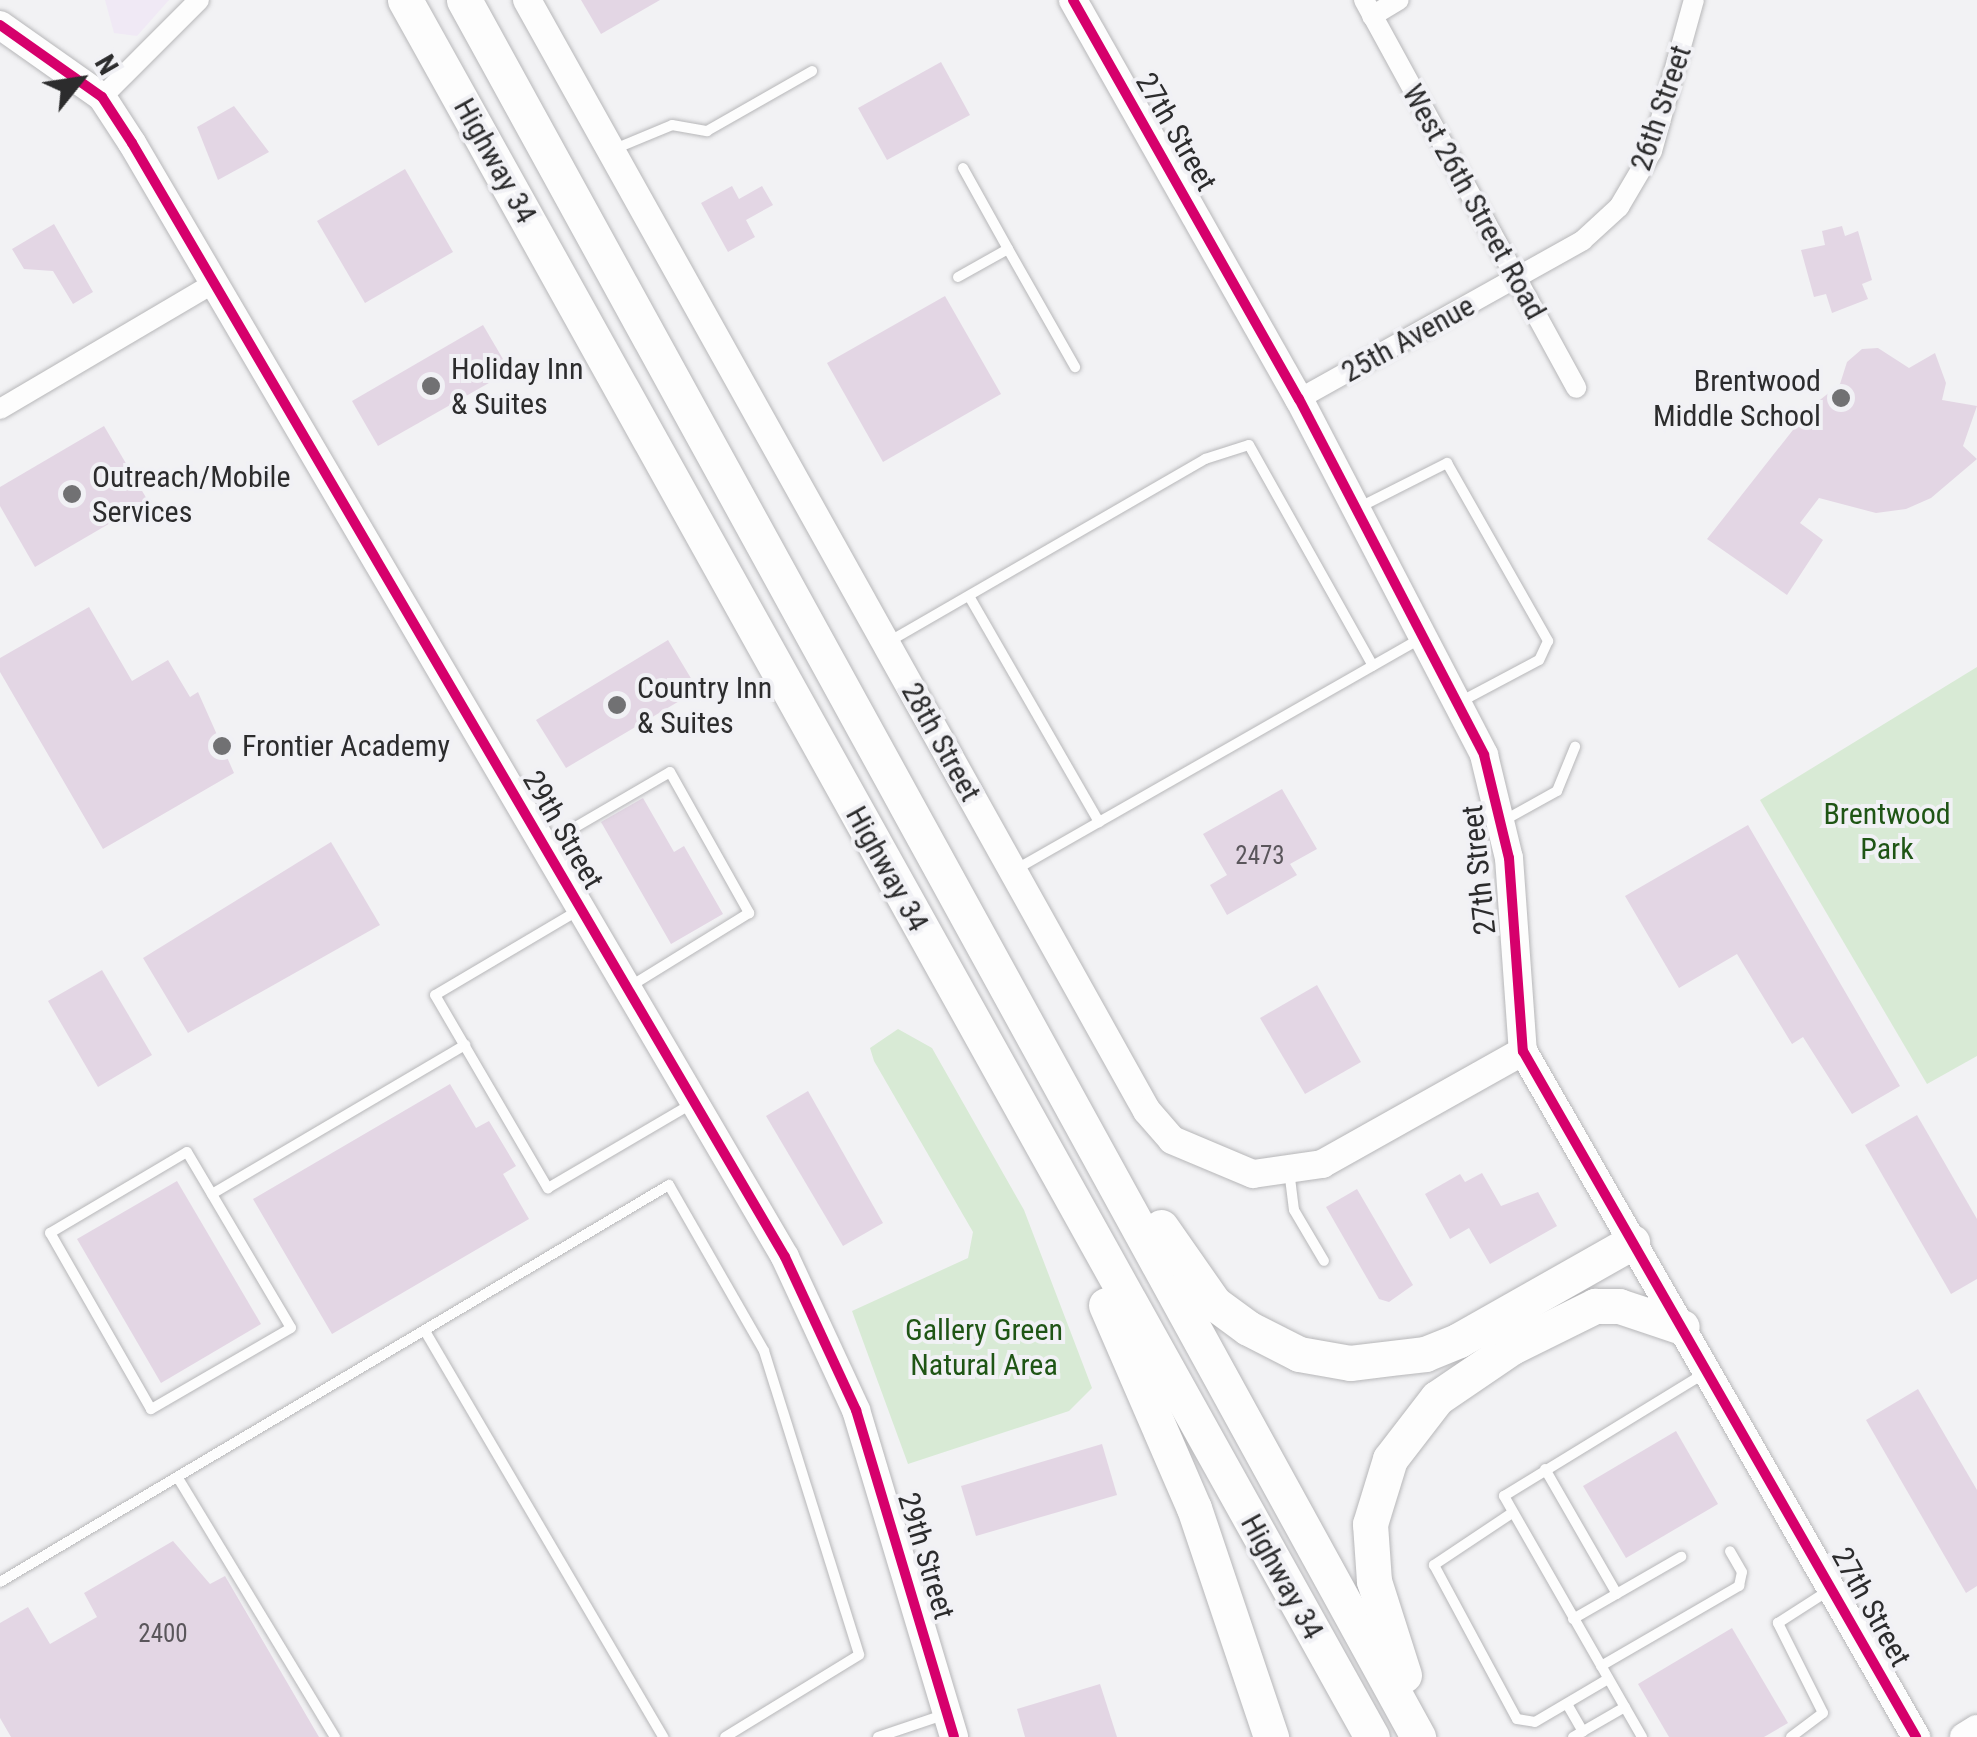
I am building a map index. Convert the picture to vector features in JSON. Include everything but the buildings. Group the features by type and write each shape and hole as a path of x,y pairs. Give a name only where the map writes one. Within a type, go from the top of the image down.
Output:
{"highway":[{"name":"Highway 34","path":"405,0 1372,1737"},
{"name":"Highway 34","path":"464,0 1418,1737"},
{"path":"1022,1112 1194,1508 1271,1737"},
{"path":"1078,1120 1114,1151 1214,1302 1272,1342 1324,1361 1425,1354 1638,1251"},
{"path":"1426,1737 1374,1581 1373,1508 1390,1459 1437,1398 1512,1347 1572,1297 1638,1251"},
{"path":"1512,1347 1608,1304 1682,1328"}],"street":[{"path":"102,97 198,0"},
{"name":"28th Street","path":"527,0 1146,1112 1172,1140 1253,1174 1322,1164 1522,1050"},
{"name":"27th Street","path":"1073,0 1299,400 1460,702 1502,821 1522,1050 1916,1737"},
{"name":"West 26th Street Road","path":"1399,0 1368,8 1576,388"},
{"name":"26th Street","path":"1517,278 1583,240 1638,180 1694,0"},
{"name":"29th Street","path":"0,25 102,97 827,1337 950,1726"},
{"name":"25th Avenue","path":"1299,400 1517,278"},
{"path":"0,409 212,284"},
{"path":"1964,1737 1977,1729"}],"lane":[{"path":"611,150 672,125 707,130 812,72"},
{"path":"963,168 1075,367"},
{"path":"958,276 1008,249"},
{"path":"886,643 1205,459 1249,446 1373,666"},
{"path":"1357,508 1447,463 1548,641 1538,660 1460,702"},
{"path":"970,596 1099,822"},
{"path":"1013,871 1425,636"},
{"path":"1502,821 1557,792 1574,747"},
{"path":"543,846 670,772 749,913 626,990"},
{"path":"580,910 435,995 548,1188 693,1103"},
{"path":"212,1194 465,1045"},
{"path":"187,1152 212,1194 291,1328 151,1408 50,1234 187,1152"},
{"path":"1289,1169 1294,1210 1324,1261"},
{"path":"0,1582 669,1185 764,1351 858,1655 725,1737"},
{"path":"424,1331 663,1737"},
{"path":"1642,1737 1504,1496 1707,1371"},
{"path":"1545,1469 1618,1594"},
{"path":"178,1478 335,1737"},
{"path":"1512,1513 1443,1555 1436,1578 1517,1719 1535,1722 1608,1679"},
{"path":"1600,1666 1739,1586 1742,1572 1730,1551"},
{"path":"1573,1619 1681,1557"},
{"path":"1791,1737 1823,1713 1778,1623 1832,1589"},
{"path":"1567,1704 1578,1734 1624,1707"},
{"path":"884,1735 950,1726"}],"shaded area":[{"path":"105,0 169,0 137,36 114,33"}],"green space":[{"name":"Brentwood Park","path":"1977,667 1977,1056 1927,1084 1760,800"},
{"name":"Gallery Green Natural Area","path":"898,1029 932,1048 1024,1210 1092,1388 1069,1411 908,1464 852,1311 968,1258 973,1232 874,1061 870,1048"}],"cycle path":[{"path":"1073,0 1299,399 1484,755 1509,858 1523,1051 1916,1737"},
{"path":"0,25 102,97 132,143 785,1257 856,1410 954,1737"}],"place":[{"name":"Holiday Inn & Suites","path":"431,386"},
{"name":"Brentwood Middle School","path":"1841,398"},
{"name":"Outreach/Mobile Services","path":"72,494"},
{"name":"Country Inn & Suites","path":"617,705"},
{"name":"Frontier Academy","path":"222,746"}]}
